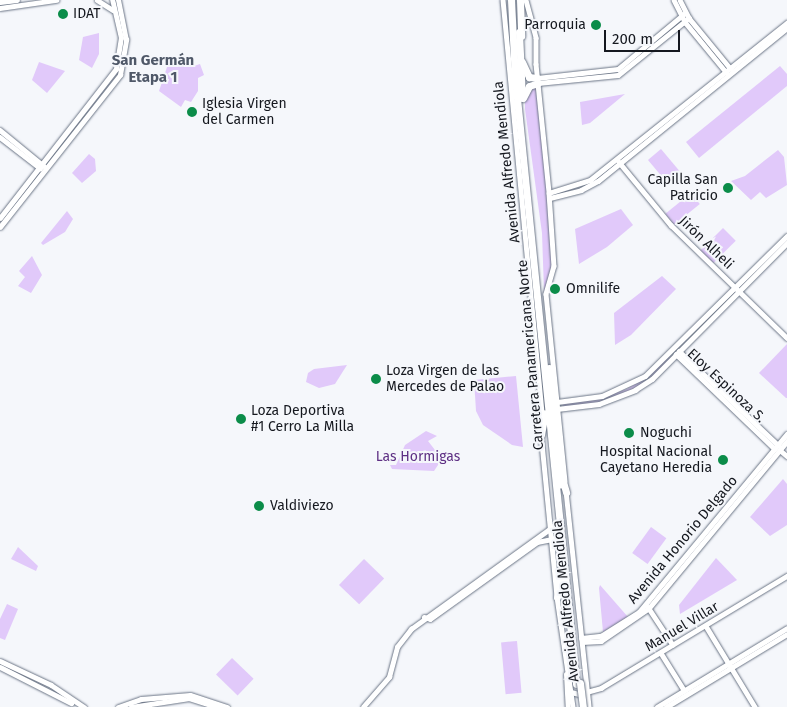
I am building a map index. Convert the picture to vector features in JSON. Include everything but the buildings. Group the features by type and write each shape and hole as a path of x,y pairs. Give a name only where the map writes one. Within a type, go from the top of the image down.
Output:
{"highway":[{"name":"Carretera Panamericana Norte","path":"514,0 516,78 546,388 563,557 578,684 583,707"},
{"name":"Carretera Panamericana Norte","path":"514,0 520,55 522,100 558,404 558,457 579,707"},
{"path":"520,55 527,75 538,80"},
{"path":"513,107 516,78"},
{"path":"522,100 529,86 538,80"},
{"path":"541,434 546,388"},
{"path":"558,457 561,438"},
{"path":"559,471 566,492"},
{"path":"551,528 560,524"},
{"path":"552,539 562,544"},
{"path":"557,597 563,557"}],"main road":[{"path":"0,2 17,0"},
{"path":"666,707 787,628"},
{"path":"658,707 684,690 787,634"},
{"path":"0,661 50,685 84,707"},
{"path":"0,668 48,689 78,707"},
{"path":"566,674 568,707"},
{"path":"118,707 141,699 190,694 227,707"},
{"path":"131,707 189,698 216,707"}],"street":[{"path":"0,8 56,0"},
{"path":"98,0 114,10"},
{"path":"0,226 114,72 121,42 112,0"},
{"path":"0,218 120,75 126,40 118,0"},
{"name":"Avenida Alfredo Mendiola","path":"502,0 557,597 566,674 573,707"},
{"path":"526,0 535,25 538,80 550,195 554,266 546,294 558,404"},
{"path":"674,0 687,20 729,71"},
{"path":"680,0 684,14"},
{"path":"538,80 618,69 684,14"},
{"path":"538,80 618,75 687,20"},
{"path":"550,195 589,187 618,161 787,23"},
{"path":"729,71 787,28"},
{"path":"114,72 120,75"},
{"path":"0,130 43,168"},
{"path":"0,137 43,168"},
{"name":"Jirón Alheli","path":"618,161 667,221 787,338"},
{"path":"558,404 599,404 635,390 679,354 787,236"},
{"path":"558,404 587,400 624,388 645,376 675,350 787,243"},
{"name":"Eloy Espinoza S.","path":"675,350 779,449"},
{"name":"Avenida Alfredo Mendiola","path":"558,404 589,707"},
{"name":"Avenida Honorio Delgado","path":"779,449 787,434"},
{"name":"Avenida Honorio Delgado","path":"581,640 601,640 648,606 787,441"},
{"path":"779,449 787,456"},
{"path":"363,707 389,677 402,640 424,617 551,528"},
{"path":"424,617 430,619 538,542 552,539"},
{"name":"Manuel Villar","path":"571,692 580,694 596,690 612,682 787,576"},
{"path":"648,606 673,645"},
{"path":"706,626 755,707"},
{"path":"661,653 684,690"}],"green space":[{"path":"99,33 99,54 92,68 79,60 83,37"},
{"path":"189,56 194,66 200,64 204,75 198,78 198,91 191,102 185,100 181,107 159,91 168,64"},
{"path":"39,62 65,71 47,93 32,80"},
{"path":"780,66 787,74 787,86 699,158 686,142"},
{"path":"532,86 537,87 554,263 544,291 542,233 525,109 525,97"},
{"path":"625,94 590,123 582,125 580,102"},
{"path":"661,149 681,173 668,184 648,160"},
{"path":"778,150 784,157 787,185 766,198 760,192 751,200 731,181 745,176"},
{"path":"89,154 95,159 96,171 82,183 72,173"},
{"path":"691,193 700,204 674,225 665,214"},
{"path":"621,209 633,225 607,247 579,264 575,229"},
{"path":"67,211 73,219 65,232 43,245 41,243"},
{"path":"723,228 736,241 712,264 700,251"},
{"path":"32,256 42,275 31,293 18,286 25,277 19,271"},
{"path":"662,276 676,289 631,335 615,345 614,313"},
{"path":"787,344 787,398 786,398 759,373"},
{"path":"671,356 673,358 658,372 634,389 596,403 563,407 563,404 595,400 627,389"},
{"path":"347,365 335,384 319,388 306,382 308,373 314,369"},
{"path":"516,376 523,447 512,445 483,425 476,411 474,380"},
{"name":"Las Hormigas","path":"426,431 437,436 428,441 442,459 434,471 392,469 390,465 396,465 405,445"},
{"path":"783,479 787,484 787,525 770,536 750,517"},
{"path":"651,527 666,538 648,564 632,553"},
{"path":"18,547 38,566 36,571 11,559"},
{"path":"716,558 737,580 680,614 679,605"},
{"path":"364,559 384,578 359,604 339,585"},
{"path":"600,585 628,617 603,632 599,588"},
{"path":"7,604 18,609 5,640 0,638 0,619"},
{"path":"517,641 522,693 506,694 501,642"},
{"path":"232,658 254,679 238,695 216,675"}],"place":[{"name":"IDAT","path":"63,14"},
{"name":"Parroquia","path":"596,25"},
{"name":"Iglesia Virgen del Carmen","path":"192,112"},
{"name":"Capilla San Patricio","path":"728,188"},
{"name":"Omnilife","path":"555,289"},
{"name":"Loza Virgen de las Mercedes de Palao","path":"376,379"},
{"name":"Loza Deportiva #1 Cerro La Milla","path":"241,419"},
{"name":"Noguchi","path":"629,433"},
{"name":"Hospital Nacional Cayetano Heredia","path":"723,460"},
{"name":"Valdiviezo","path":"259,506"}],"district":[{"name":"San Germán Etapa 1","path":"153,68"}]}
